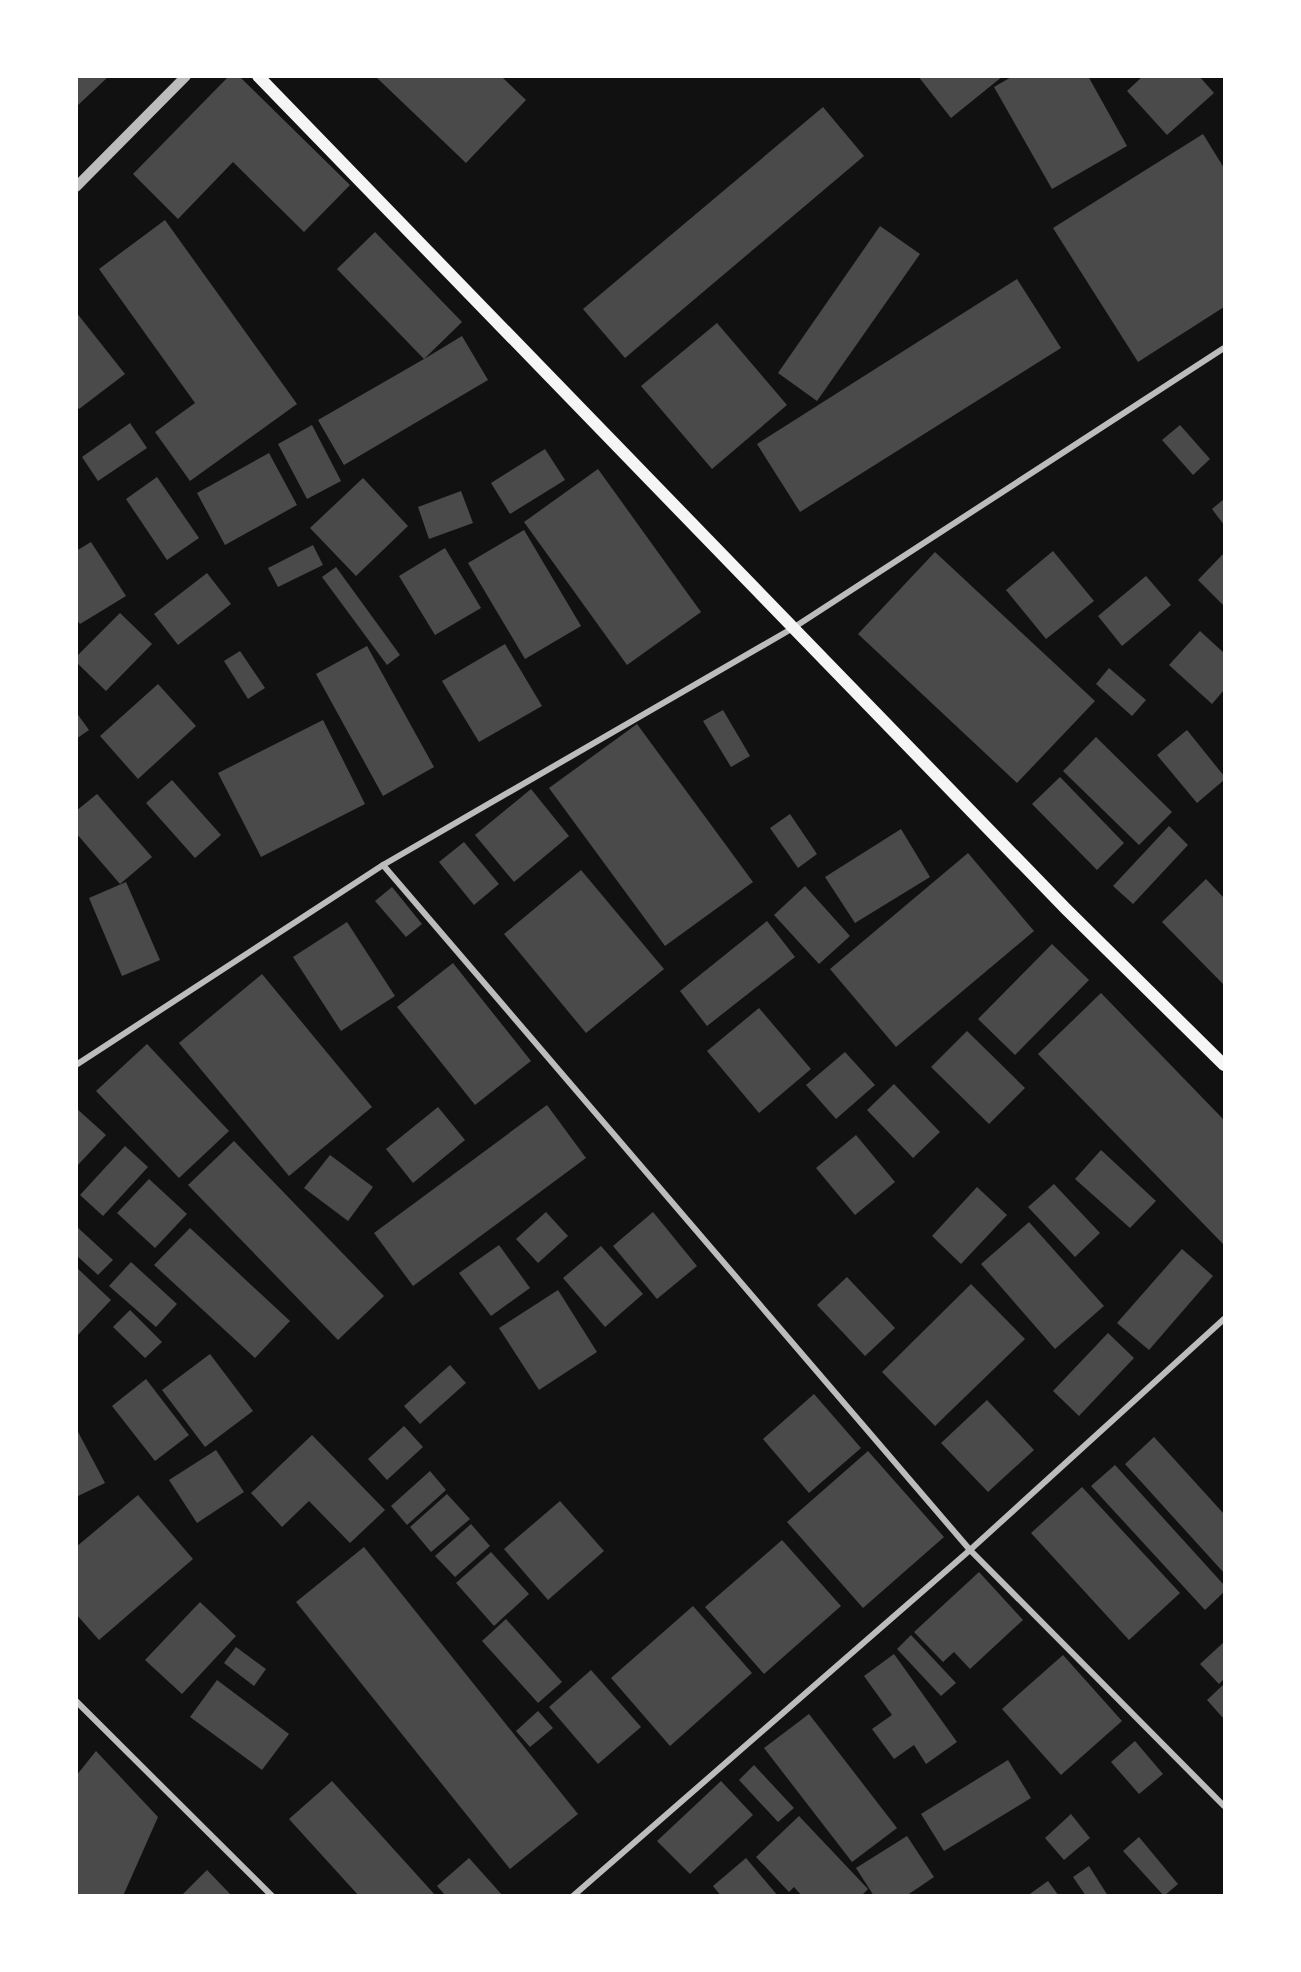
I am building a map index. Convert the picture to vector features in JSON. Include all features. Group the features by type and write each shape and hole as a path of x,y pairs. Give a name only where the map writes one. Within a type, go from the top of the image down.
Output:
{"main road":[{"path":"258,76 1066,909 1224,1065"}],"street":[{"path":"76,188 186,76"},
{"path":"76,1065 382,865 793,628 1224,348"},
{"path":"382,865 970,1550 1224,1806"},
{"path":"573,1896 970,1550 1224,1318"},
{"path":"76,1701 272,1896"}],"building":[{"path":"76,76 109,76 76,107"},
{"path":"229,76 239,76 350,185 304,232 233,162 178,219 133,174"},
{"path":"375,76 501,76 526,100 466,163"},
{"path":"918,76 1003,76 951,118"},
{"path":"1013,76 1088,76 1127,146 1052,189 994,87"},
{"path":"1143,76 1199,76 1214,93 1167,135 1127,91"},
{"path":"823,107 864,156 625,358 583,309"},
{"path":"1203,134 1224,168 1224,307 1138,362 1053,228"},
{"path":"165,220 297,404 190,481 155,432 195,403 99,269"},
{"path":"880,226 920,254 817,401 778,373"},
{"path":"375,232 462,322 424,359 337,269"},
{"path":"1017,279 1061,348 800,512 757,444"},
{"path":"76,312 125,374 79,409 76,406"},
{"path":"717,323 787,405 712,469 641,386"},
{"path":"462,336 488,380 344,465 318,420"},
{"path":"130,423 147,448 98,481 82,457"},
{"path":"312,425 341,481 307,499 278,444"},
{"path":"1180,425 1210,459 1193,475 1162,440"},
{"path":"545,449 565,480 510,514 491,483"},
{"path":"269,453 297,505 225,545 197,493"},
{"path":"598,469 701,612 627,665 524,522"},
{"path":"157,477 199,538 167,560 126,499"},
{"path":"363,478 408,526 356,576 310,528"},
{"path":"461,491 473,523 429,539 418,507"},
{"path":"1224,499 1224,525 1212,509"},
{"path":"524,530 581,626 525,659 468,563"},
{"path":"91,542 126,596 80,624 76,619 76,551"},
{"path":"313,545 323,565 278,587 268,568"},
{"path":"445,548 481,608 435,635 399,576"},
{"path":"1053,551 1094,601 1046,639 1006,590"},
{"path":"935,552 1095,701 1017,783 858,634"},
{"path":"1224,553 1224,606 1198,580"},
{"path":"336,567 400,655 387,665 322,577"},
{"path":"207,573 231,604 178,645 154,614"},
{"path":"1146,576 1171,605 1122,646 1098,616"},
{"path":"120,613 152,644 106,691 76,662 76,657"},
{"path":"1200,631 1224,653 1224,690 1212,704 1169,665"},
{"path":"505,644 542,706 479,742 442,681"},
{"path":"367,646 434,767 383,796 316,674"},
{"path":"240,651 265,688 248,699 224,661"},
{"path":"1109,668 1146,700 1132,716 1096,684"},
{"path":"158,684 196,726 138,779 100,736"},
{"path":"723,710 750,756 731,767 703,721"},
{"path":"76,712 89,730 76,739"},
{"path":"323,720 365,804 261,857 218,773"},
{"path":"637,724 753,882 665,946 549,788"},
{"path":"1187,730 1224,776 1224,780 1197,803 1157,755"},
{"path":"1096,737 1172,812 1139,845 1063,771"},
{"path":"1060,777 1124,843 1097,870 1032,804"},
{"path":"172,780 221,835 195,858 146,803"},
{"path":"531,789 569,836 514,882 475,835"},
{"path":"97,794 152,857 120,884 76,833 76,811"},
{"path":"790,814 817,854 798,868 770,828"},
{"path":"1169,826 1188,845 1133,904 1113,886"},
{"path":"901,829 930,877 855,923 825,877"},
{"path":"464,842 499,884 474,905 439,862"},
{"path":"968,853 1034,931 896,1047 830,969"},
{"path":"581,870 664,969 586,1033 504,934"},
{"path":"1206,879 1224,898 1224,985 1162,922"},
{"path":"126,882 160,960 122,976 89,898"},
{"path":"805,886 850,936 819,964 774,915"},
{"path":"392,887 422,924 406,937 375,901"},
{"path":"767,921 795,957 707,1026 680,991"},
{"path":"347,922 395,996 341,1031 293,957"},
{"path":"1052,944 1089,980 1015,1055 978,1019"},
{"path":"453,963 531,1061 475,1105 397,1007"},
{"path":"262,974 372,1107 289,1176 179,1043"},
{"path":"1101,993 1224,1120 1224,1245 1038,1054"},
{"path":"759,1008 811,1069 759,1113 707,1051"},
{"path":"967,1031 1025,1088 989,1124 931,1067"},
{"path":"147,1044 229,1131 179,1178 96,1091"},
{"path":"845,1052 875,1085 836,1119 806,1085"},
{"path":"894,1084 940,1132 913,1158 867,1110"},
{"path":"547,1105 586,1158 413,1286 374,1233"},
{"path":"438,1107 465,1140 413,1183 386,1149"},
{"path":"76,1108 106,1135 76,1167"},
{"path":"856,1135 895,1182 855,1215 816,1168"},
{"path":"234,1141 384,1296 338,1340 188,1185"},
{"path":"125,1146 148,1167 103,1216 80,1195"},
{"path":"1101,1150 1156,1201 1130,1228 1075,1179"},
{"path":"330,1155 373,1187 348,1221 304,1188"},
{"path":"149,1179 187,1214 155,1248 117,1213"},
{"path":"1054,1184 1100,1233 1075,1257 1028,1207"},
{"path":"977,1187 1007,1215 961,1264 932,1236"},
{"path":"546,1212 568,1236 538,1263 516,1239"},
{"path":"653,1212 697,1266 657,1299 613,1246"},
{"path":"1029,1222 1104,1306 1055,1349 981,1264"},
{"path":"76,1226 113,1260 98,1275 76,1255"},
{"path":"190,1228 290,1321 255,1358 154,1265"},
{"path":"499,1245 530,1288 491,1316 459,1273"},
{"path":"601,1246 643,1294 605,1327 563,1278"},
{"path":"1182,1249 1213,1276 1149,1350 1117,1323"},
{"path":"131,1262 177,1304 156,1327 109,1286"},
{"path":"76,1267 111,1300 76,1337"},
{"path":"847,1277 895,1328 865,1356 817,1305"},
{"path":"971,1284 1025,1339 935,1426 882,1372"},
{"path":"558,1290 597,1352 539,1390 499,1328"},
{"path":"130,1310 162,1342 145,1358 113,1327"},
{"path":"1108,1333 1134,1358 1079,1416 1053,1391"},
{"path":"210,1354 253,1411 205,1447 162,1390"},
{"path":"450,1365 466,1383 420,1424 404,1406"},
{"path":"146,1379 189,1435 155,1461 112,1406"},
{"path":"814,1394 861,1448 809,1493 763,1439"},
{"path":"987,1400 1034,1450 988,1492 941,1443"},
{"path":"404,1426 423,1447 387,1480 368,1459"},
{"path":"76,1428 105,1483 76,1497"},
{"path":"312,1435 385,1510 350,1543 309,1501 282,1527 251,1493"},
{"path":"1154,1437 1224,1514 1224,1573 1125,1464"},
{"path":"216,1450 244,1492 197,1523 169,1480"},
{"path":"868,1451 944,1537 863,1608 787,1522"},
{"path":"1115,1465 1224,1585 1224,1592 1205,1610 1091,1486"},
{"path":"430,1471 446,1490 407,1525 391,1506"},
{"path":"1082,1487 1180,1593 1129,1640 1031,1533"},
{"path":"447,1494 470,1519 431,1552 410,1527"},
{"path":"138,1495 193,1559 99,1640 76,1614 76,1547"},
{"path":"560,1501 604,1551 548,1600 504,1549"},
{"path":"471,1524 490,1546 455,1577 435,1556"},
{"path":"782,1540 841,1606 764,1674 705,1607"},
{"path":"364,1547 578,1814 510,1869 296,1602"},
{"path":"491,1552 529,1594 494,1626 456,1583"},
{"path":"979,1572 1023,1620 970,1669 954,1652 943,1662 914,1632"},
{"path":"200,1602 236,1636 182,1694 145,1660"},
{"path":"693,1606 752,1673 670,1746 611,1678"},
{"path":"506,1619 562,1682 538,1703 482,1641"},
{"path":"911,1635 956,1683 941,1696 897,1649"},
{"path":"1224,1642 1224,1679 1219,1684 1200,1664"},
{"path":"236,1647 266,1669 254,1686 224,1663"},
{"path":"894,1654 957,1742 926,1764 914,1745 894,1759 872,1729 892,1715 864,1676"},
{"path":"1063,1655 1122,1721 1061,1775 1002,1709"},
{"path":"591,1670 641,1727 598,1764 549,1707"},
{"path":"217,1680 289,1734 262,1770 190,1717"},
{"path":"1224,1684 1224,1719 1207,1700"},
{"path":"538,1711 553,1728 530,1747 516,1731"},
{"path":"809,1714 897,1828 852,1862 764,1748"},
{"path":"1135,1741 1163,1774 1139,1794 1111,1762"},
{"path":"96,1751 158,1817 123,1896 76,1896 76,1776"},
{"path":"1008,1760 1031,1798 944,1851 921,1814"},
{"path":"754,1765 794,1808 778,1822 739,1780"},
{"path":"332,1781 436,1896 359,1896 289,1819"},
{"path":"721,1781 753,1815 690,1874 657,1841"},
{"path":"1071,1814 1090,1838 1064,1860 1045,1838"},
{"path":"799,1816 868,1889 861,1896 802,1896 794,1887 789,1892 756,1857"},
{"path":"907,1836 934,1877 906,1896 874,1896 856,1868"},
{"path":"1139,1837 1178,1884 1164,1896 1123,1851"},
{"path":"469,1858 503,1896 446,1896 437,1886"},
{"path":"746,1858 778,1896 721,1896 713,1886"},
{"path":"1089,1866 1108,1896 1086,1896 1073,1877"},
{"path":"207,1870 232,1896 181,1896"},
{"path":"1048,1881 1059,1896 1027,1896"}]}
